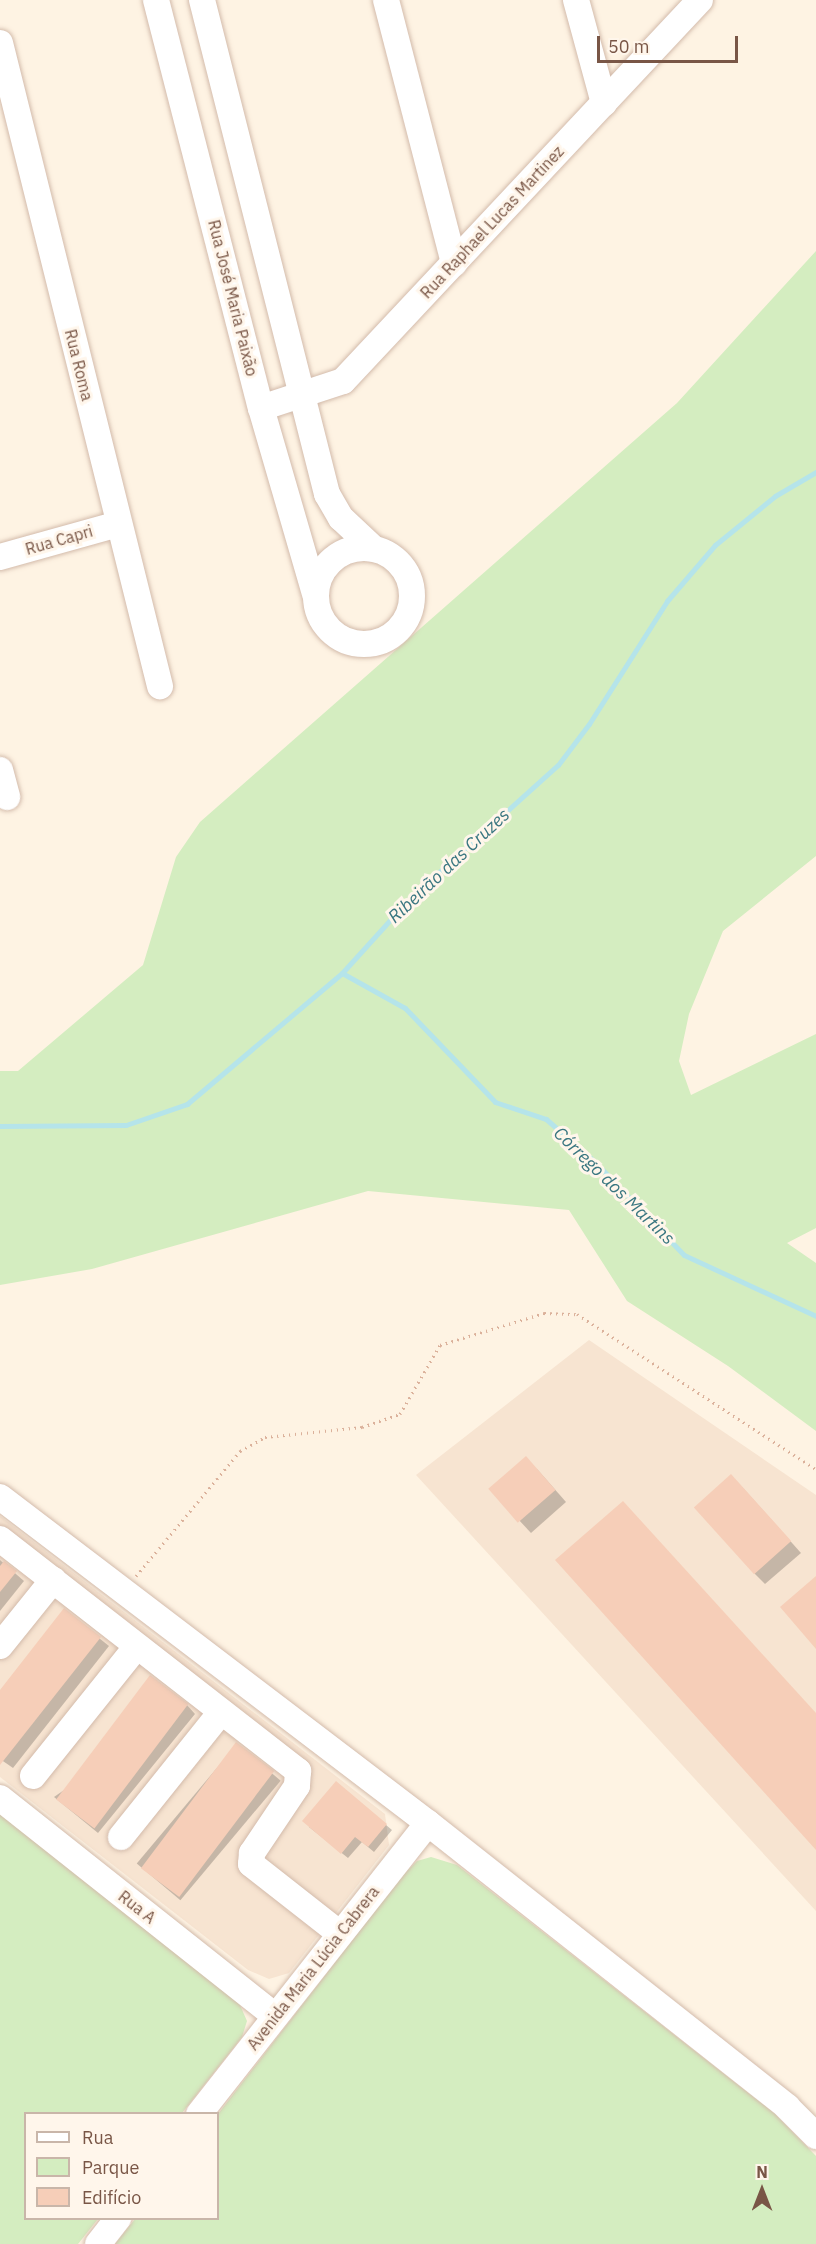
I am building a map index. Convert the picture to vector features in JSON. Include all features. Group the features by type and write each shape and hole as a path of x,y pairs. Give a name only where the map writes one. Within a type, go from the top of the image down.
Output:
{"street":[{"name":"Rua José Maria Paixão","path":"156,0 261,408 315,594"},
{"path":"202,0 301,395 330,500 341,518 374,549 391,556 404,569 411,585 411,604 405,620 393,634 377,642 359,644 341,639 327,628 318,612 315,594 321,574 334,558 353,549 374,549"},
{"path":"386,0 454,263"},
{"path":"576,0 604,103"},
{"name":"Rua Raphael Lucas Martinez","path":"261,408 343,381 700,0"},
{"name":"Rua Roma","path":"0,43 160,686"},
{"name":"Rua Capri","path":"0,557 118,524"},
{"path":"0,770 7,797"},
{"path":"0,1497 428,1823 787,2107 816,2136"},
{"path":"0,1539 298,1771 300,1778 252,1853 251,1864 339,1934"},
{"path":"0,1646 53,1580"},
{"path":"33,1776 137,1646"},
{"path":"121,1837 220,1712"},
{"name":"Rua A","path":"0,1798 275,2016"},
{"name":"Avenida Maria Lúcia Cabrera","path":"201,2112 428,1823"},
{"path":"98,2244 116,2220"}],"path":[{"path":"124,1591 240,1451 265,1437 362,1427 400,1414 440,1345 544,1313 577,1314 816,1469"}],"shaded area":[{"path":"589,1340 816,1495 816,1911 416,1475"},
{"path":"0,1516 385,1814 389,1845 289,1973 269,1979 248,1970 0,1777"}],"green space":[{"path":"816,251 816,856 723,931 689,1014 679,1061 691,1095 816,1034 816,1228 787,1243 816,1263 816,1431 728,1366 627,1301 569,1210 368,1191 92,1269 0,1285 0,1071 18,1071 143,965 176,857 200,822 677,403"},
{"path":"0,1814 236,1996 247,2021 242,2037 183,2112 24,2112 24,2220 97,2220 78,2244 0,2244"},
{"path":"431,1857 457,1865 774,2113 816,2156 816,2244 115,2244 134,2220 219,2220 219,2113 401,1877 417,1861"}],"building":[{"path":"526,1456 556,1490 518,1523 488,1489"},
{"path":"731,1474 791,1541 754,1574 694,1507"},
{"path":"623,1501 816,1713 816,1850 555,1560"},
{"path":"4,1561 17,1571 0,1592 0,1566"},
{"path":"816,1576 816,1649 780,1607"},
{"path":"64,1608 101,1637 0,1765 0,1690"},
{"path":"150,1675 188,1704 94,1828 56,1800"},
{"path":"236,1742 274,1771 179,1897 141,1868"},
{"path":"336,1781 387,1824 368,1847 355,1837 341,1854 302,1821"}],"waterway":[{"name":"Ribeirão das Cruzes","path":"0,1126 126,1125 187,1104 342,973 409,899 558,765 589,724 667,601 715,545 775,496 816,472"},
{"name":"Córrego dos Martins","path":"342,973 405,1008 495,1102 546,1119 596,1163 684,1255 816,1316"}]}
